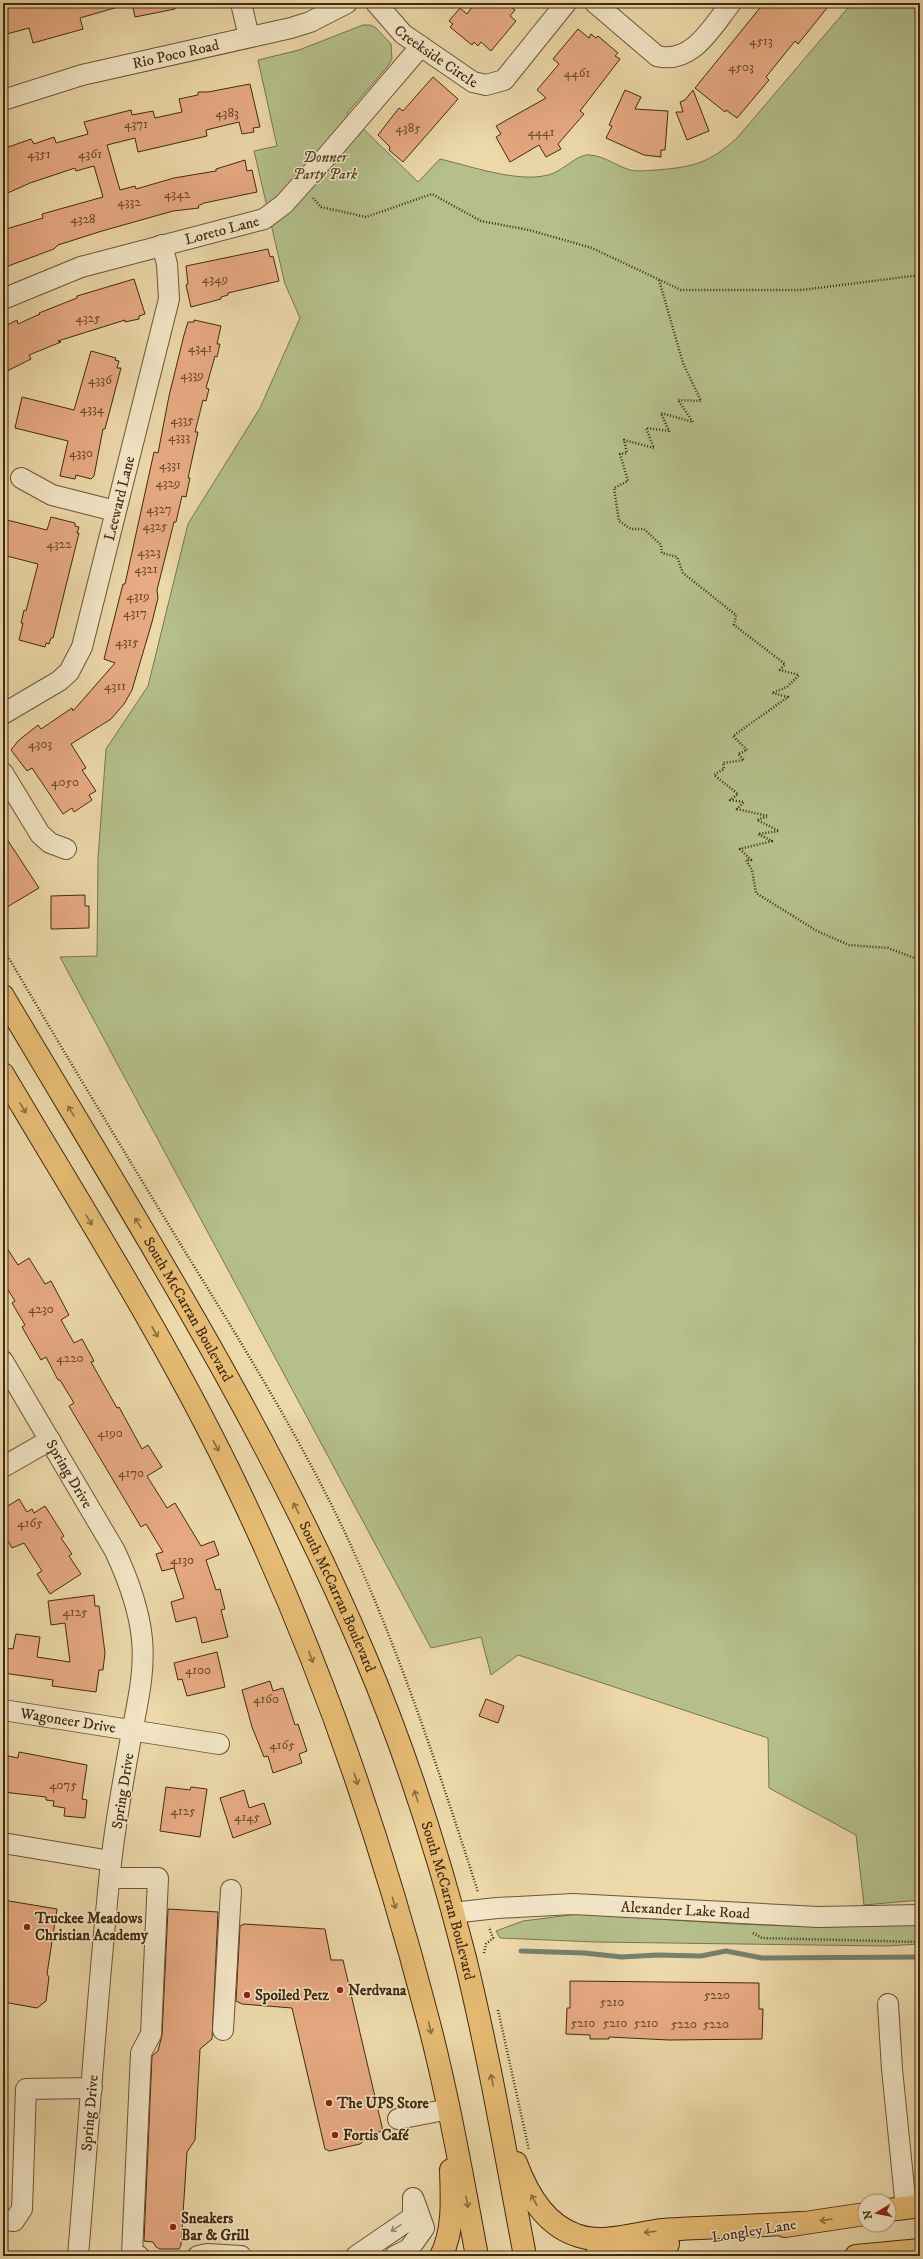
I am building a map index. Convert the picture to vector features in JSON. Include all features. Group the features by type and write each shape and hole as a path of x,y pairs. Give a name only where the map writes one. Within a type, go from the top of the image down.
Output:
{"main road":[{"name":"South McCarran Boulevard","path":"3,996 244,1405 320,1555 366,1658 403,1757 432,1844 466,1963 500,2119 525,2256"},
{"path":"3,1074 140,1305 189,1393 237,1488 297,1620 345,1744 385,1871 427,2016 449,2109 477,2256"},
{"path":"441,2256 447,2245 450,2216 449,2109"},
{"path":"500,2119 520,2173 537,2206 555,2225 577,2236 602,2238 663,2230 800,2223"},
{"name":"Longley Lane","path":"596,2256 857,2215"},
{"path":"856,2256 920,2250"}],"street":[{"path":"241,3 249,37"},
{"name":"Rio Poco Road","path":"3,100 82,75 310,22 347,3"},
{"name":"Creekside Circle","path":"376,3 404,34 473,82 494,84 504,80 512,72 566,3"},
{"path":"595,3 657,56 666,58 677,58 687,53 696,45 731,3"},
{"name":"Loreto Lane","path":"3,299 81,267 162,245 247,225 264,219 274,212 326,157 421,46"},
{"name":"Leeward Lane","path":"3,714 59,681 69,672 82,647 169,299 168,274 162,245"},
{"path":"21,478 52,494 116,512"},
{"path":"3,773 40,834 50,843 66,849"},
{"name":"Spring Drive","path":"3,1361 115,1551 128,1579 138,1610 142,1639 143,1670 140,1699 132,1730 111,1870 78,2256"},
{"path":"3,1467 50,1440"},
{"name":"Wagoneer Drive","path":"3,1710 219,1744"},
{"path":"3,1844 111,1870 158,1878 151,2034 141,2053 132,2254 139,2256"},
{"path":"223,2030 230,1890"},
{"name":"Alexander Lake Road","path":"452,1913 497,1908 573,1904 738,1914 818,1917 920,1915"},
{"path":"888,2004 892,2068 905,2208"},
{"path":"3,2220 14,2221 22,2209 26,2089 92,2088"},
{"path":"398,2119 449,2109"},
{"path":"356,2256 413,2217 413,2198 424,2228 409,2249 395,2256"},
{"path":"198,2256 207,2254 241,2256"}],"path":[{"path":"311,196 322,207 366,217 432,194 482,221 528,230 592,248 681,290 802,290 920,275"},
{"path":"659,280 683,363 701,400 678,400 693,422 661,413 669,431 646,428 654,448 624,440 627,453 620,454 628,480 614,488 616,506 619,521 631,529 644,529 661,545 662,553 677,557 683,573 736,615 734,624 785,664 780,670 799,675 787,687 772,693 788,697 733,736 746,750 738,754 744,760 723,763 724,769 714,775 738,794 730,800 744,802 737,809 768,816 757,820 779,831 758,834 772,842 740,849 751,860 746,860 752,870 756,893 817,931 849,945 888,948 920,960"},
{"path":"738,1914 751,1932 762,1938 920,1942"}],"green space":[{"name":"Donner Party Park","path":"852,3 920,3 920,1900 864,1905 856,1835 769,1788 768,1738 518,1655 491,1675 481,1637 431,1648 60,957 97,956 98,859 106,749 148,686 188,524 260,408 300,318 285,284 254,151 277,146 258,60 299,50 363,25 375,27 391,44 392,59 387,67 347,113 418,182 440,159 494,173 523,177 548,175 585,155 600,157 633,171 670,169 691,165 709,158 737,138"},
{"path":"578,1914 736,1924 818,1927 920,1925 920,1944 886,1946 595,1942 500,1938 496,1931 523,1921"}],"building":[{"path":"23,3 117,3 118,7 80,18 83,29 33,43 29,28 3,35 3,9"},
{"path":"132,3 174,3 175,9 135,17"},
{"path":"475,3 507,3 515,10 510,16 516,21 491,51 481,42 478,46 474,42 472,45 450,27 453,24 449,21 460,8 467,14"},
{"path":"764,3 831,3 798,44 795,41 766,77 769,80 737,118 726,110 725,112 695,88"},
{"path":"578,29 589,38 591,34 596,38 598,36 618,53 615,56 620,59 580,111 584,114 558,144 561,149 546,157 539,145 510,162 496,137 501,134 496,126 546,98 537,90 559,64 553,59"},
{"path":"433,77 458,99 403,162 389,150 390,147 378,135 399,108 403,111"},
{"path":"250,84 260,127 253,128 254,132 242,134 239,122 206,130 207,136 138,152 135,138 107,145 120,190 135,186 136,189 174,178 216,171 216,169 245,160 247,171 252,170 257,192 204,203 198,206 199,208 173,211 102,231 58,245 54,249 3,268 3,230 43,218 42,214 103,197 94,166 76,171 75,168 30,183 3,195 3,149 31,139 34,144 54,137 56,143 88,134 84,122 131,110 132,115 153,111 155,118 182,112 179,99 198,95 198,92 208,92"},
{"path":"625,90 641,97 635,109 668,111 665,150 661,150 661,157 644,155 606,138 612,126 609,125"},
{"path":"693,90 709,131 687,140 676,112 683,112 680,102 685,100"},
{"path":"268,249 270,257 273,256 279,281 228,293 228,295 221,297 221,299 191,307 186,285 188,284 186,266"},
{"path":"134,279 145,314 139,316 139,319 125,322 125,320 58,341 61,342 29,355 31,359 3,373 3,327 17,320 18,324 40,314 39,313 77,298 77,296"},
{"path":"194,320 221,326 217,344 220,344 217,357 215,356 206,388 209,389 206,401 203,400 195,432 198,432 188,478 190,478 186,497 182,496 176,522 174,522 157,590 158,598 152,622 132,690 124,704 111,719 71,744 86,768 82,770 96,791 89,795 92,800 74,812 72,808 63,814 32,768 27,771 11,750 18,741 38,725 41,729 72,708 73,711 115,663 104,659 123,584 125,584 154,452 158,453 169,396 184,335 188,322 194,322"},
{"path":"91,351 116,358 115,360 119,361 117,368 121,368 105,429 103,429 94,476 91,479 76,475 75,479 60,476 68,441 15,428 22,397 74,410"},
{"path":"51,517 75,523 75,526 79,527 77,533 79,533 53,638 51,638 49,644 46,643 45,647 19,640 24,610 26,611 38,564 3,555 3,519 47,530"},
{"path":"3,833 39,888 7,907 3,899"},
{"path":"85,895 85,906 89,906 89,928 51,929 51,896"},
{"path":"3,1242 18,1265 29,1258 45,1284 51,1281 69,1315 61,1320 74,1343 82,1339 94,1361 91,1362 117,1408 119,1407 142,1449 148,1445 162,1467 147,1476 167,1508 175,1503 201,1546 214,1541 219,1555 206,1560 216,1590 220,1589 225,1609 221,1610 228,1637 202,1643 196,1617 176,1622 171,1602 184,1598 174,1568 162,1571 156,1554 163,1552 146,1524 141,1527 69,1406 74,1403 60,1380 58,1380 46,1357 41,1360 22,1327 25,1325 12,1303 15,1301 3,1282"},
{"path":"19,1499 27,1512 32,1509 34,1513 45,1506 64,1536 61,1538 72,1554 69,1556 81,1574 50,1594 37,1574 42,1571 24,1543 12,1548 4,1534 8,1532 5,1526 8,1524 3,1516 3,1509"},
{"path":"94,1595 95,1606 99,1606 105,1653 103,1670 99,1670 96,1692 52,1686 53,1680 3,1673 3,1648 13,1649 16,1634 40,1637 37,1657 70,1662 65,1623 51,1625 48,1601"},
{"path":"217,1652 225,1687 187,1696 182,1679 178,1680 174,1663"},
{"path":"270,1681 273,1691 283,1688 295,1725 298,1724 307,1751 299,1754 302,1763 273,1773 268,1756 264,1757 252,1727 242,1690"},
{"path":"486,1699 504,1706 498,1723 479,1716"},
{"path":"19,1752 87,1765 82,1799 87,1800 85,1818 64,1816 65,1808 53,1806 54,1801 46,1800 46,1797 3,1792 3,1755 18,1758"},
{"path":"166,1787 190,1790 191,1787 207,1789 200,1837 160,1831"},
{"path":"244,1790 249,1808 264,1803 271,1824 233,1838 220,1798"},
{"path":"3,1900 57,1909 47,1974 49,1977 46,2001 37,2008 3,2002"},
{"path":"168,1909 218,1912 212,2039 200,2049 195,2140 187,2152 181,2245 179,2249 160,2249 156,2247 153,2242 144,2241 152,2056 158,2051 162,2035"},
{"path":"244,1924 325,1929 331,1960 343,1960 383,2131 366,2135 365,2140 360,2144 329,2151 325,2149 292,2008 242,2004 236,2001 240,1926"},
{"path":"570,1981 759,1983 759,2009 763,2009 762,2039 669,2040 609,2037 609,2039 590,2039 590,2035 566,2034 567,2008 570,2008"}],"waterway":[{"path":"521,1951 584,1953 622,1957 657,1955 701,1956 726,1951 762,1958 920,1957"}],"place":[{"name":"Truckee Meadows Christian Academy","path":"27,1927"},
{"name":"Nerdvana","path":"340,1990"},
{"name":"Spoiled Petz","path":"247,1995"},
{"name":"The UPS Store","path":"329,2103"},
{"name":"Fortis Café","path":"335,2135"},
{"name":"Sneakers Bar & Grill","path":"173,2227"}]}
